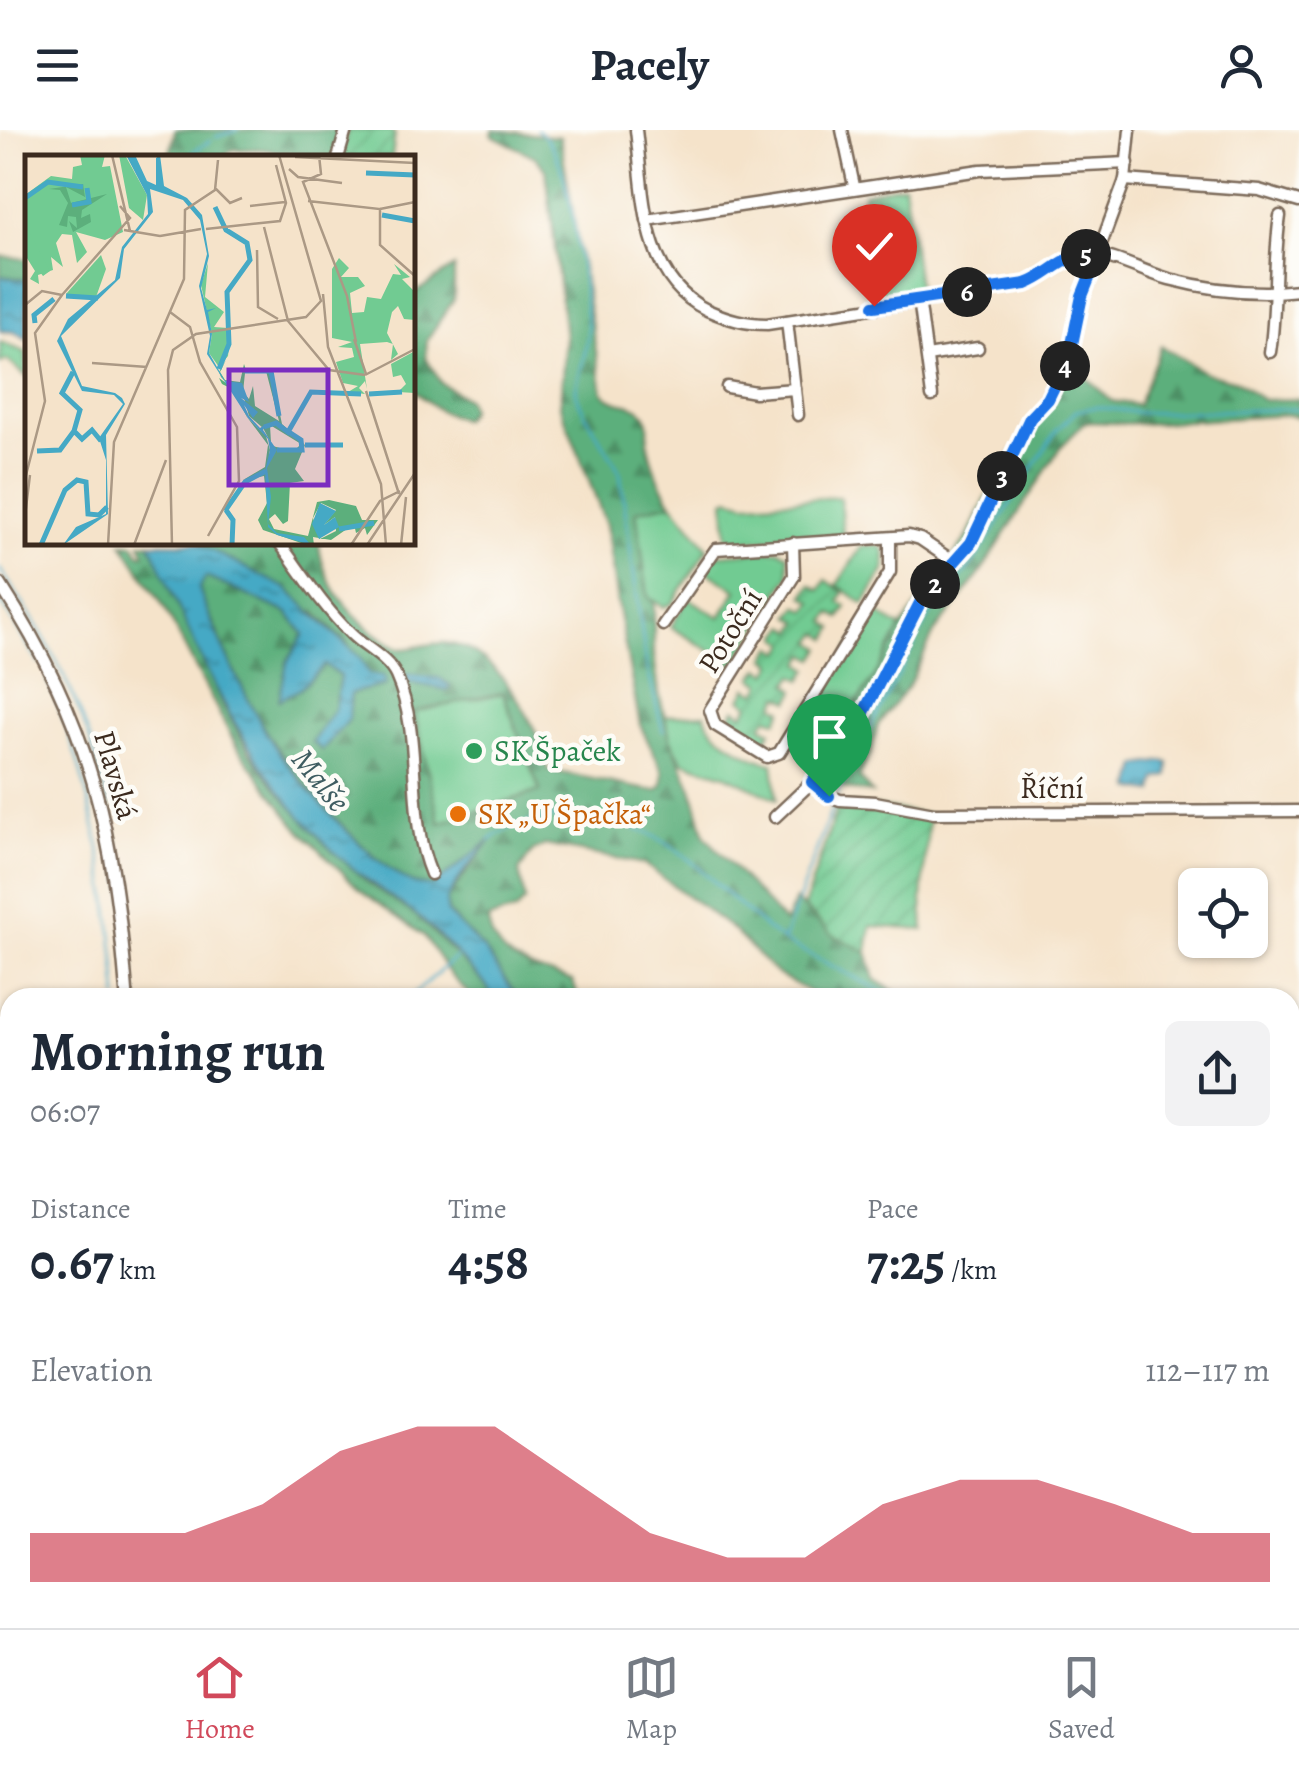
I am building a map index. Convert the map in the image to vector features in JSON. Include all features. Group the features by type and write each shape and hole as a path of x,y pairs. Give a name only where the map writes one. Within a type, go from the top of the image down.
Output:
{"street":[{"path":"339,155 346,130"},
{"path":"636,130 650,236 664,271 694,303 740,323 787,321 1026,284 1072,256 1098,256 1170,279 1252,292 1299,290"},
{"path":"842,130 854,186"},
{"path":"775,818 812,782 861,718 923,597 971,543 1030,418 1048,399 1070,354 1082,296 1125,180 1130,130"},
{"path":"648,220 854,186 1016,166 1128,163"},
{"path":"1125,180 1259,190 1299,202"},
{"path":"1268,347 1276,293 1273,272 1280,216"},
{"path":"919,299 932,396"},
{"path":"787,321 798,415"},
{"path":"927,356 978,348"},
{"path":"726,388 755,392 794,389"},
{"name":"Potoční","path":"664,625 716,548 915,537 954,562"},
{"name":"Potoční","path":"793,543 794,576 710,710 715,725 767,756 779,753 890,572 890,538"},
{"path":"281,545 351,635 392,669 398,680 413,748 421,850 431,874"},
{"name":"Plavská","path":"0,584 52,672 92,769 114,868 126,988"},
{"name":"Říční","path":"812,782 834,798 934,812 1299,811"}],"green space":[{"path":"175,130 342,130 336,155 257,149 232,150 224,155 170,155"},
{"path":"347,130 390,130 395,134 392,155 342,155"},
{"path":"493,130 560,137 603,392 612,400 644,413 651,460 672,503 636,511 648,597 654,603 659,693 670,739 692,788 705,836 785,923 795,900 830,933 867,952 875,979 889,988 803,988 777,974 732,929 644,864 545,845 532,852 519,871 525,901 516,911 488,919 491,934 507,955 573,981 575,988 511,988 484,949 448,913 446,900 489,842 433,886 410,882 372,854 312,792 266,732 205,606 199,588 206,577 288,613 304,635 287,662 300,689 325,664 340,676 334,710 312,742 322,750 349,719 351,693 385,685 369,674 360,658 319,616 200,545 319,545 327,576 336,591 358,619 385,641 400,649 446,643 462,647 489,664 521,704 548,770 648,790 658,790 663,785 663,772 640,725 606,525 560,406 565,337 546,170 535,157 492,135","holes":["503,693 540,791 440,823 414,712"]},
{"path":"904,184 919,292 872,301 863,193"},
{"path":"0,256 25,259 25,280 0,276"},
{"path":"454,267 454,299 427,340 426,357 441,383 467,399 470,409 463,420 440,411 415,392 415,293"},
{"path":"0,342 25,352 25,375 7,360 0,363"},
{"path":"1161,346 1206,373 1237,381 1263,400 1299,399 1299,417 1142,424 1085,422 1060,448 977,578 934,633 909,685 878,725 859,777 872,793 831,782 829,745 874,678 901,628 968,536 996,478 1036,417 1055,398 1063,381 1081,373 1112,401 1138,405"},
{"path":"840,497 843,536 727,542 725,500 729,498 747,503"},
{"path":"672,503 708,548 672,604 663,607 648,597 636,511"},
{"path":"123,545 135,545 140,554 145,554 142,545 151,545 223,706 249,752 279,792 326,845 370,884 418,917 488,988 463,988 424,936 360,890 296,826 235,744 164,607"},
{"path":"879,545 885,551 885,569 864,604 837,585 862,546"},
{"path":"779,550 788,555 789,576 734,665 671,627 688,598 720,617 737,590 705,570 716,555"},
{"path":"826,580 844,592 839,602 847,607 840,618 831,613 826,622 834,628 828,639 819,633 813,642 822,648 815,659 806,654 801,663 809,669 802,680 794,675 788,684 796,690 790,701 780,696 775,705 783,710 777,721 768,717 762,726 771,731 764,742 728,720 735,709 744,714 749,705 741,699 747,688 757,693 762,684 753,678 760,668 768,673 774,664 766,658 773,647 782,652 787,643 779,637 786,626 794,631 800,622 791,616 798,606 807,611 813,602 804,596 811,585 820,590"},
{"path":"873,610 901,628 874,678 842,723 814,705"},
{"name":"SK Špaček","path":"503,693 540,791 439,823 414,711"},
{"path":"705,714 714,730 733,746 773,763 777,799 725,775 683,762 670,739 665,716"},
{"path":"838,804 929,815 922,899 924,930 871,926 867,952 830,933 804,907"}],"water":[{"path":"0,276 25,280 25,338 0,331"},
{"path":"151,545 201,545 286,588 360,658 369,674 384,676 386,685 351,693 349,719 322,750 312,742 334,710 340,676 325,665 300,689 279,700 287,662 304,634 288,613 206,577 199,588 228,658 274,745 329,812 371,854 410,882 433,886 493,838 446,900 448,914 484,949 511,988 488,988 434,931 347,864 295,810 244,739"},
{"path":"405,674 439,678 450,685 447,690 407,682"},
{"path":"1169,763 1168,776 1157,779 1154,792 1132,789 1138,765"}],"waterway":[{"path":"216,137 238,130"},
{"path":"537,130 549,142 559,163 574,220 588,328 577,397 620,473 646,662 663,731"},
{"path":"192,155 210,141"},
{"path":"837,795 931,613 973,563 1056,431 1076,411 1096,407 1142,413 1299,409"},
{"path":"0,569 63,673 98,763 123,880 135,988"},
{"path":"0,600 39,663"},
{"path":"47,679 87,795 104,875 117,988"},
{"path":"490,840 518,825 560,817 608,821 639,830 688,859 783,941 834,803"},
{"path":"785,942 875,988"},
{"path":"420,988 457,956"}],"place":[{"name":"SK Špaček","path":"474,751"},
{"name":"SK „U Špačka“","path":"458,814"}],"route":[{"path":"829,796 812,782 861,718 923,597 971,543 1030,418 1048,399 1070,354 1082,296 1098,256 1072,256 1026,284 874,306"}],"water label":[{"name":"Malše","path":"321,780"}]}
